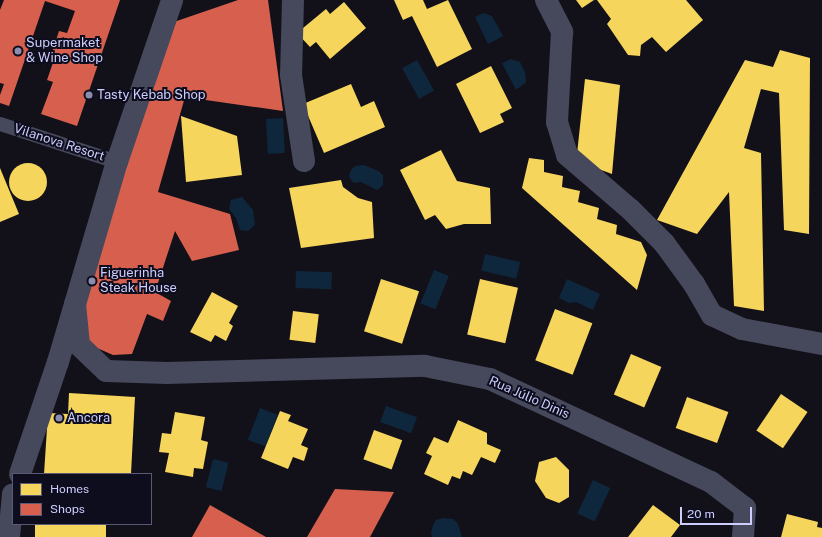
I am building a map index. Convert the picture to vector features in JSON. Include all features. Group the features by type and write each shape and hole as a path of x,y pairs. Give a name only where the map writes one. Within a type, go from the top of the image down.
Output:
{"street":[{"path":"20,473 58,362 117,162 172,0"},
{"path":"293,0 291,75 304,161"},
{"path":"546,0 562,32 557,122 567,155 631,210 664,243 694,284 712,315 742,329 822,344"},
{"name":"Rua Júlio Dinis","path":"75,304 79,344 106,371 167,374 425,366 490,379 711,482 745,508 743,537"},
{"path":"9,537 12,505"}],"lane":[{"name":"Vilanova Resort","path":"0,124 117,162"}],"water":[{"path":"484,13 492,16 503,36 488,44 475,17"},
{"path":"511,59 520,62 525,72 526,82 516,90 502,63"},
{"path":"417,60 434,91 419,99 402,68"},
{"path":"283,118 285,153 268,154 266,119"},
{"path":"364,165 378,171 383,175 383,185 377,190 361,182 354,183 351,180 349,176 351,170 355,166"},
{"path":"242,197 253,210 255,225 248,231 240,230 236,218 229,209 231,200"},
{"path":"485,254 520,262 516,279 481,271"},
{"path":"434,270 449,276 435,309 421,303"},
{"path":"296,271 332,272 331,289 295,288"},
{"path":"567,279 600,294 593,310 576,302 569,303 559,298"},
{"path":"386,406 417,417 411,433 380,422"},
{"path":"260,408 278,415 266,447 248,440"},
{"path":"213,459 229,463 222,491 206,487"},
{"path":"593,480 610,488 595,522 577,514"},
{"path":"443,518 453,519 458,524 462,537 432,537 431,533 433,525 436,520"}],"building: Homes":[{"path":"394,0 423,0 427,9 448,0 472,49 437,67 412,16 403,20"},
{"path":"576,0 594,0 582,8"},
{"path":"597,0 686,0 703,20 666,52 652,37 641,45 640,56 628,55 607,24 611,19"},
{"path":"344,2 366,28 330,59 316,42 310,47 297,33 326,9 330,14"},
{"path":"780,50 810,58 809,234 784,230 779,93 761,89 744,148 761,153 764,311 734,306 729,192 697,234 657,220 745,60 773,67"},
{"path":"491,66 512,108 500,114 504,122 480,133 456,84"},
{"path":"585,79 620,85 612,174 585,164 577,154"},
{"path":"351,84 361,107 374,101 385,127 324,153 303,104"},
{"path":"181,116 237,136 242,175 186,182"},
{"path":"441,150 457,181 490,188 491,224 464,224 446,229 435,215 425,220 400,170"},
{"path":"529,158 544,160 544,172 563,176 562,187 580,191 578,202 599,208 597,219 617,225 616,234 641,242 647,255 637,290 522,188"},
{"path":"28,163 41,169 47,182 41,195 28,201 15,195 9,182 15,169"},
{"path":"0,168 19,214 0,222"},
{"path":"341,180 343,187 358,198 372,202 374,238 301,248 289,188"},
{"path":"381,279 419,291 402,344 364,331"},
{"path":"480,279 518,288 505,343 467,335"},
{"path":"212,292 238,306 229,323 233,326 226,341 215,335 211,342 190,332"},
{"path":"555,309 592,323 573,375 535,360"},
{"path":"293,311 319,314 315,343 289,340"},
{"path":"631,354 661,367 644,407 614,395"},
{"path":"69,393 135,397 131,473 44,473 48,413 68,414"},
{"path":"781,394 808,412 783,448 756,430"},
{"path":"687,397 728,412 717,443 676,428"},
{"path":"280,411 291,415 288,421 308,429 301,445 308,448 304,461 293,457 288,469 261,458"},
{"path":"175,412 205,417 201,440 208,442 203,469 194,468 193,477 165,472 169,453 159,452 162,433 171,434"},
{"path":"458,420 487,433 487,444 501,450 495,463 481,457 472,475 463,471 460,479 452,476 448,485 424,474 432,456 426,453 434,437 448,443"},
{"path":"374,430 402,440 392,469 363,459"},
{"path":"556,457 569,470 569,497 559,503 546,498 535,481 539,462"},
{"path":"653,505 680,525 671,537 628,537"},
{"path":"787,514 818,522 817,527 822,528 822,537 781,537"},
{"path":"35,525 106,525 106,537 35,537"}],"building: Shops":[{"path":"4,0 120,0 77,126 41,114 53,82 47,80 56,54 52,52 59,31 67,33 75,11 45,1 9,106 0,103 0,95 4,84 0,83 0,10"},
{"path":"238,0 268,0 283,111 185,97 158,192 230,214 239,250 192,261 175,231 155,292 171,301 163,321 147,314 132,354 113,355 97,348 86,338 78,306 168,24"},
{"path":"335,489 394,492 370,537 307,537"},
{"path":"210,505 266,537 192,537"}],"place":[{"name":"Supermaket & Wine Shop","path":"18,51"},
{"name":"Tasty Kebab Shop","path":"89,95"},
{"name":"Figuerinha Steak House","path":"92,281"},
{"name":"Ancora","path":"59,418"}]}
